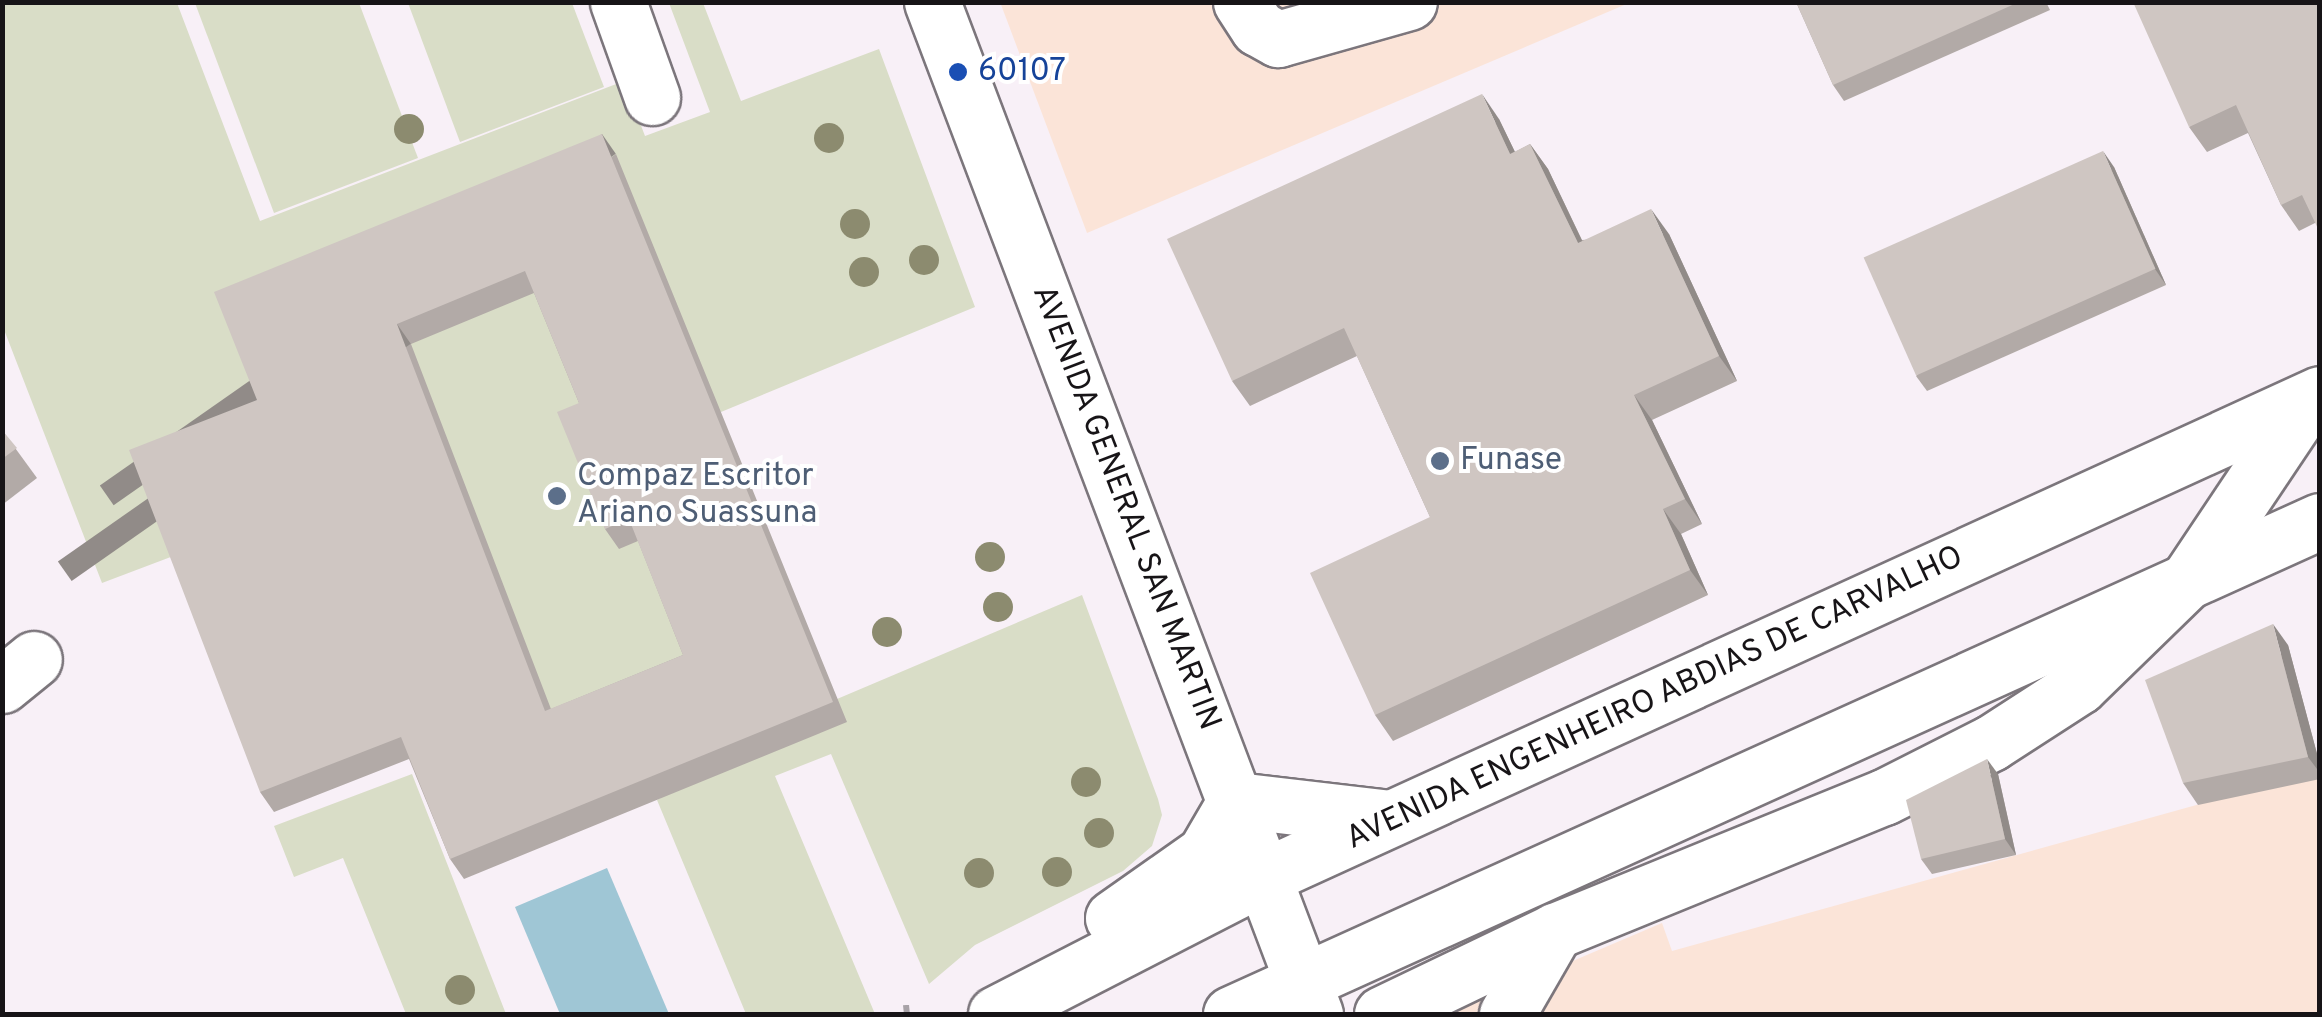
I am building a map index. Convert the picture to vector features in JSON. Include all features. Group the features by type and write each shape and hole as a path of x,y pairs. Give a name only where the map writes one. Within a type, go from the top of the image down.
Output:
{"main road":[{"path":"618,2 652,98"},
{"name":"AVENIDA GENERAL SAN MARTIN","path":"932,2 1310,997"},
{"path":"1241,2 1258,28 1278,39 1409,2"},
{"path":"1382,1014 1556,931 1884,797 1991,742 2079,686 2188,580 2255,470 2315,396"},
{"name":"AVENIDA ENGENHEIRO ABDIAS DE CARVALHO","path":"996,1014 1267,876 2315,396"},
{"path":"1232,1014 1310,997 1466,904 2320,521"},
{"path":"975,1014 1164,888 1205,853 1236,800 1392,818"},
{"path":"1114,952 1164,888"},
{"path":"1382,1014 1466,904"},
{"path":"1507,1014 1556,931"}],"shaded area":[{"path":"1000,2 1629,3 1087,233"},
{"path":"2319,771 2319,1014 1448,1014 1662,923 1672,951"}],"green space":[{"path":"3,2 177,3 260,221 624,81 645,136 710,112 669,3 703,3 741,101 879,49 975,307 721,412 539,291 697,675 548,736 176,555 102,583 3,327"},
{"path":"195,3 359,3 418,158 274,213"},
{"path":"408,3 572,3 604,87 460,142"},
{"path":"1082,595 1158,799 1162,815 1152,846 1123,871 975,945 929,984 831,754 775,776 875,1014 746,1014 657,800 837,699"},
{"path":"412,774 506,1014 406,1014 343,858 294,877 274,826"}],"water":[{"path":"607,868 669,1014 560,1014 515,907"}],"building":[{"path":"1796,2 2019,2 1833,85"},
{"path":"2133,2 2320,2 2320,233 2302,195 2281,205 2236,105 2189,127"},
{"path":"1482,94 1510,154 1530,144 1578,243 1651,209 1719,356 1634,395 1685,499 1663,509 1690,570 1375,715 1310,573 1430,517 1344,328 1232,381 1167,239"},
{"path":"602,134 833,702 450,859 401,737 260,792 129,450 257,400 214,292","holes":["525,271 579,403 557,412 605,529 629,519 683,655 545,711 397,324"]},
{"path":"2103,151 2155,269 1916,375 1864,258"},
{"path":"2,430 17,448 2,459"},
{"path":"2273,624 2308,757 2183,783 2145,680"},
{"path":"1987,759 2005,839 1921,859 1906,800"}],"place":[{"name":"60107","path":"958,72"},
{"name":"Funase","path":"1440,461"},
{"name":"Compaz Escritor Ariano Suassuna","path":"557,496"}]}
